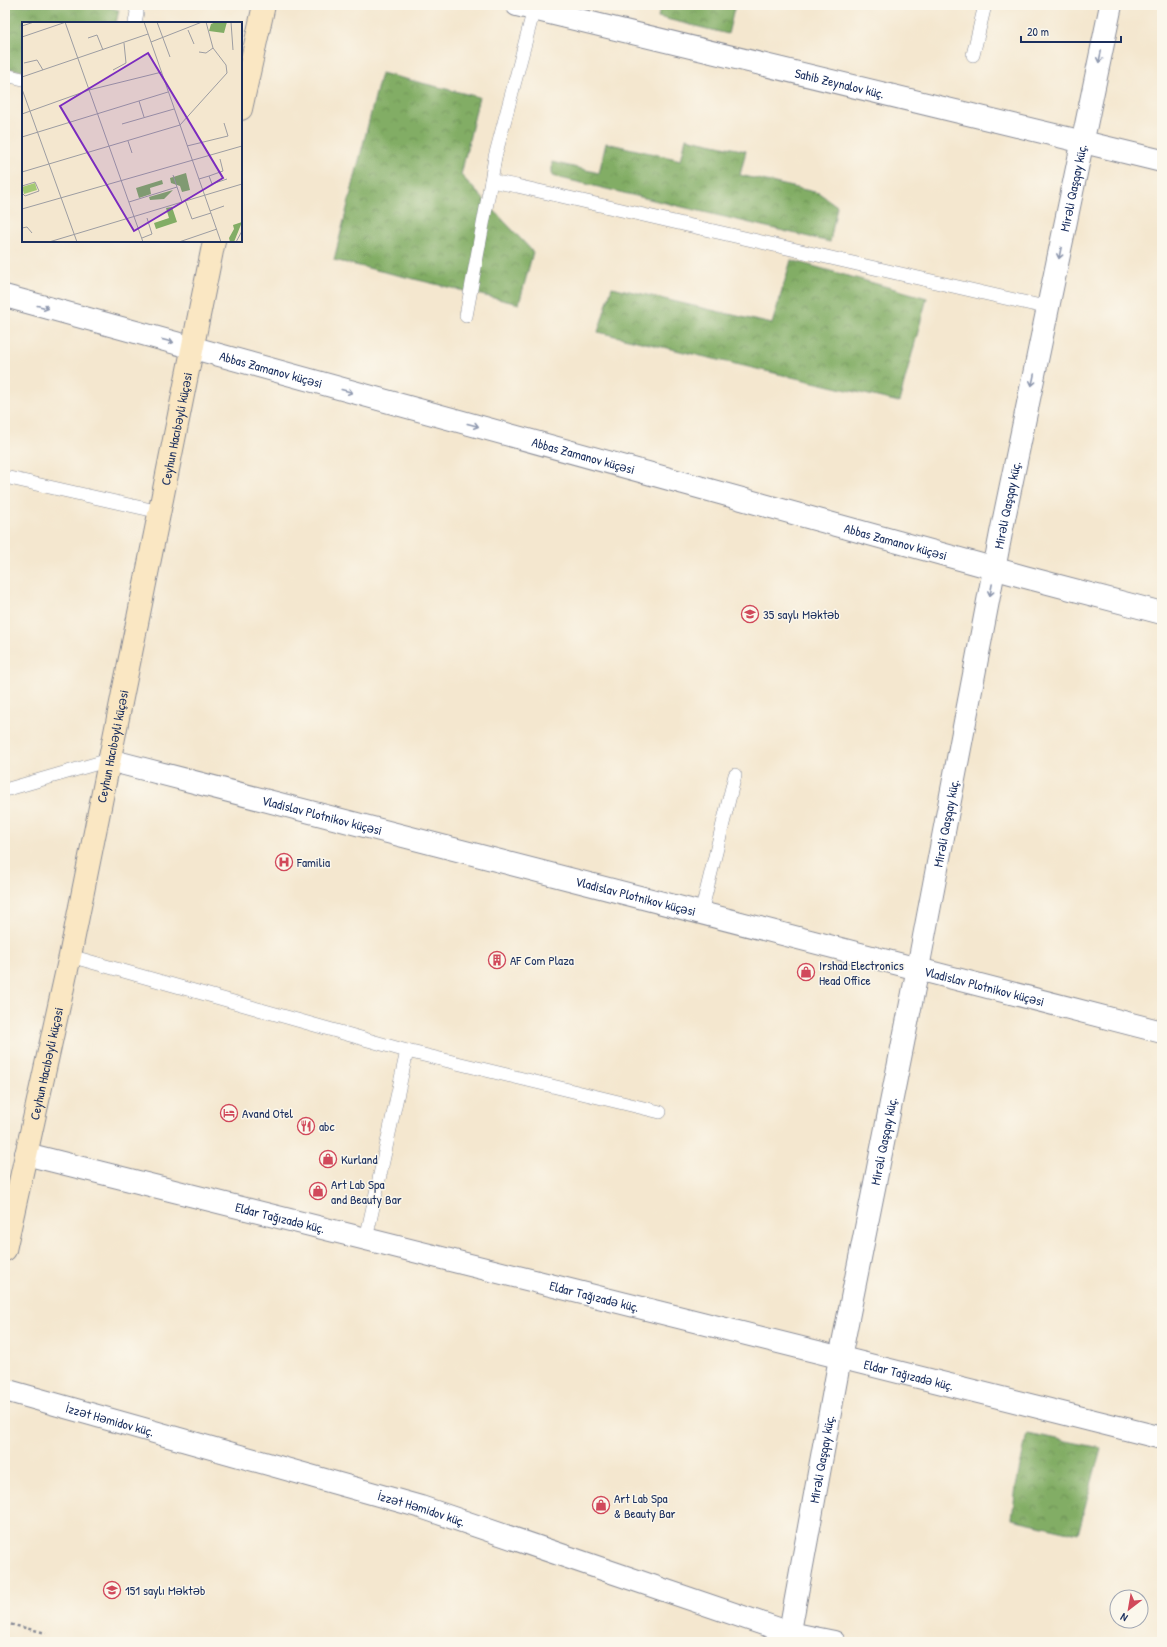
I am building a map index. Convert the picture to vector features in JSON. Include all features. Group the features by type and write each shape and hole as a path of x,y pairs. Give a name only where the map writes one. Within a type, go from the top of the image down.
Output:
{"main road":[{"path":"242,105 264,5"},
{"name":"Ceyhun Hacıbəyli küçəsi","path":"5,1250 70,956 214,242"}],"street":[{"name":"Mirəli Qaşqay küç.","path":"789,1638 840,1358 918,968 995,568 1111,5"},
{"name":"Sahib Zeynalov küç.","path":"526,7 1083,140 1162,161"},
{"name":"Abbas Zamanov küçəsi","path":"5,296 1162,613"},
{"name":"Vladislav Plotnikov küçəsi","path":"109,760 1162,1032"},
{"name":"Eldar Tağızadə küç.","path":"26,1154 1162,1438"},
{"name":"İzzət Həmidov küç.","path":"5,1390 421,1507 789,1638 834,1642"}],"lane":[{"path":"135,5 137,12 135,22"},
{"path":"973,55 984,5"},
{"path":"466,316 495,157 526,7"},
{"path":"5,75 22,79"},
{"path":"491,181 524,187 1049,308"},
{"path":"5,477 160,512"},
{"path":"5,790 109,760"},
{"path":"701,913 735,775"},
{"path":"70,956 407,1051 660,1112"},
{"path":"366,1239 407,1051"}],"path":[{"path":"5,1623 46,1633"}],"green space":[{"path":"5,5 100,5 119,10 116,22 22,22 22,71 5,68"},
{"path":"661,5 735,5 728,34 658,17"},
{"path":"381,73 479,97 461,175 533,252 519,304 334,260"},
{"path":"686,138 746,151 740,175 819,193 837,206 830,242 552,176 552,162 599,173 606,143 681,160"},
{"path":"791,260 927,298 899,402 598,332 612,287 772,324"},
{"path":"1027,1433 1101,1448 1078,1534 1012,1519 1016,1486"}],"place":[{"name":"35 saylı Məktəb","path":"750,614"},
{"name":"Familia","path":"284,862"},
{"name":"AF Com Plaza","path":"497,960"},
{"name":"Irshad Electronics Head Office","path":"806,972"},
{"name":"Avand Otel","path":"229,1113"},
{"name":"abc","path":"306,1126"},
{"name":"Kurland","path":"328,1159"},
{"name":"Art Lab Spa and Beauty Bar","path":"318,1191"},
{"name":"Art Lab Spa & Beauty Bar","path":"601,1505"},
{"name":"151 saylı Məktəb","path":"112,1590"}]}
